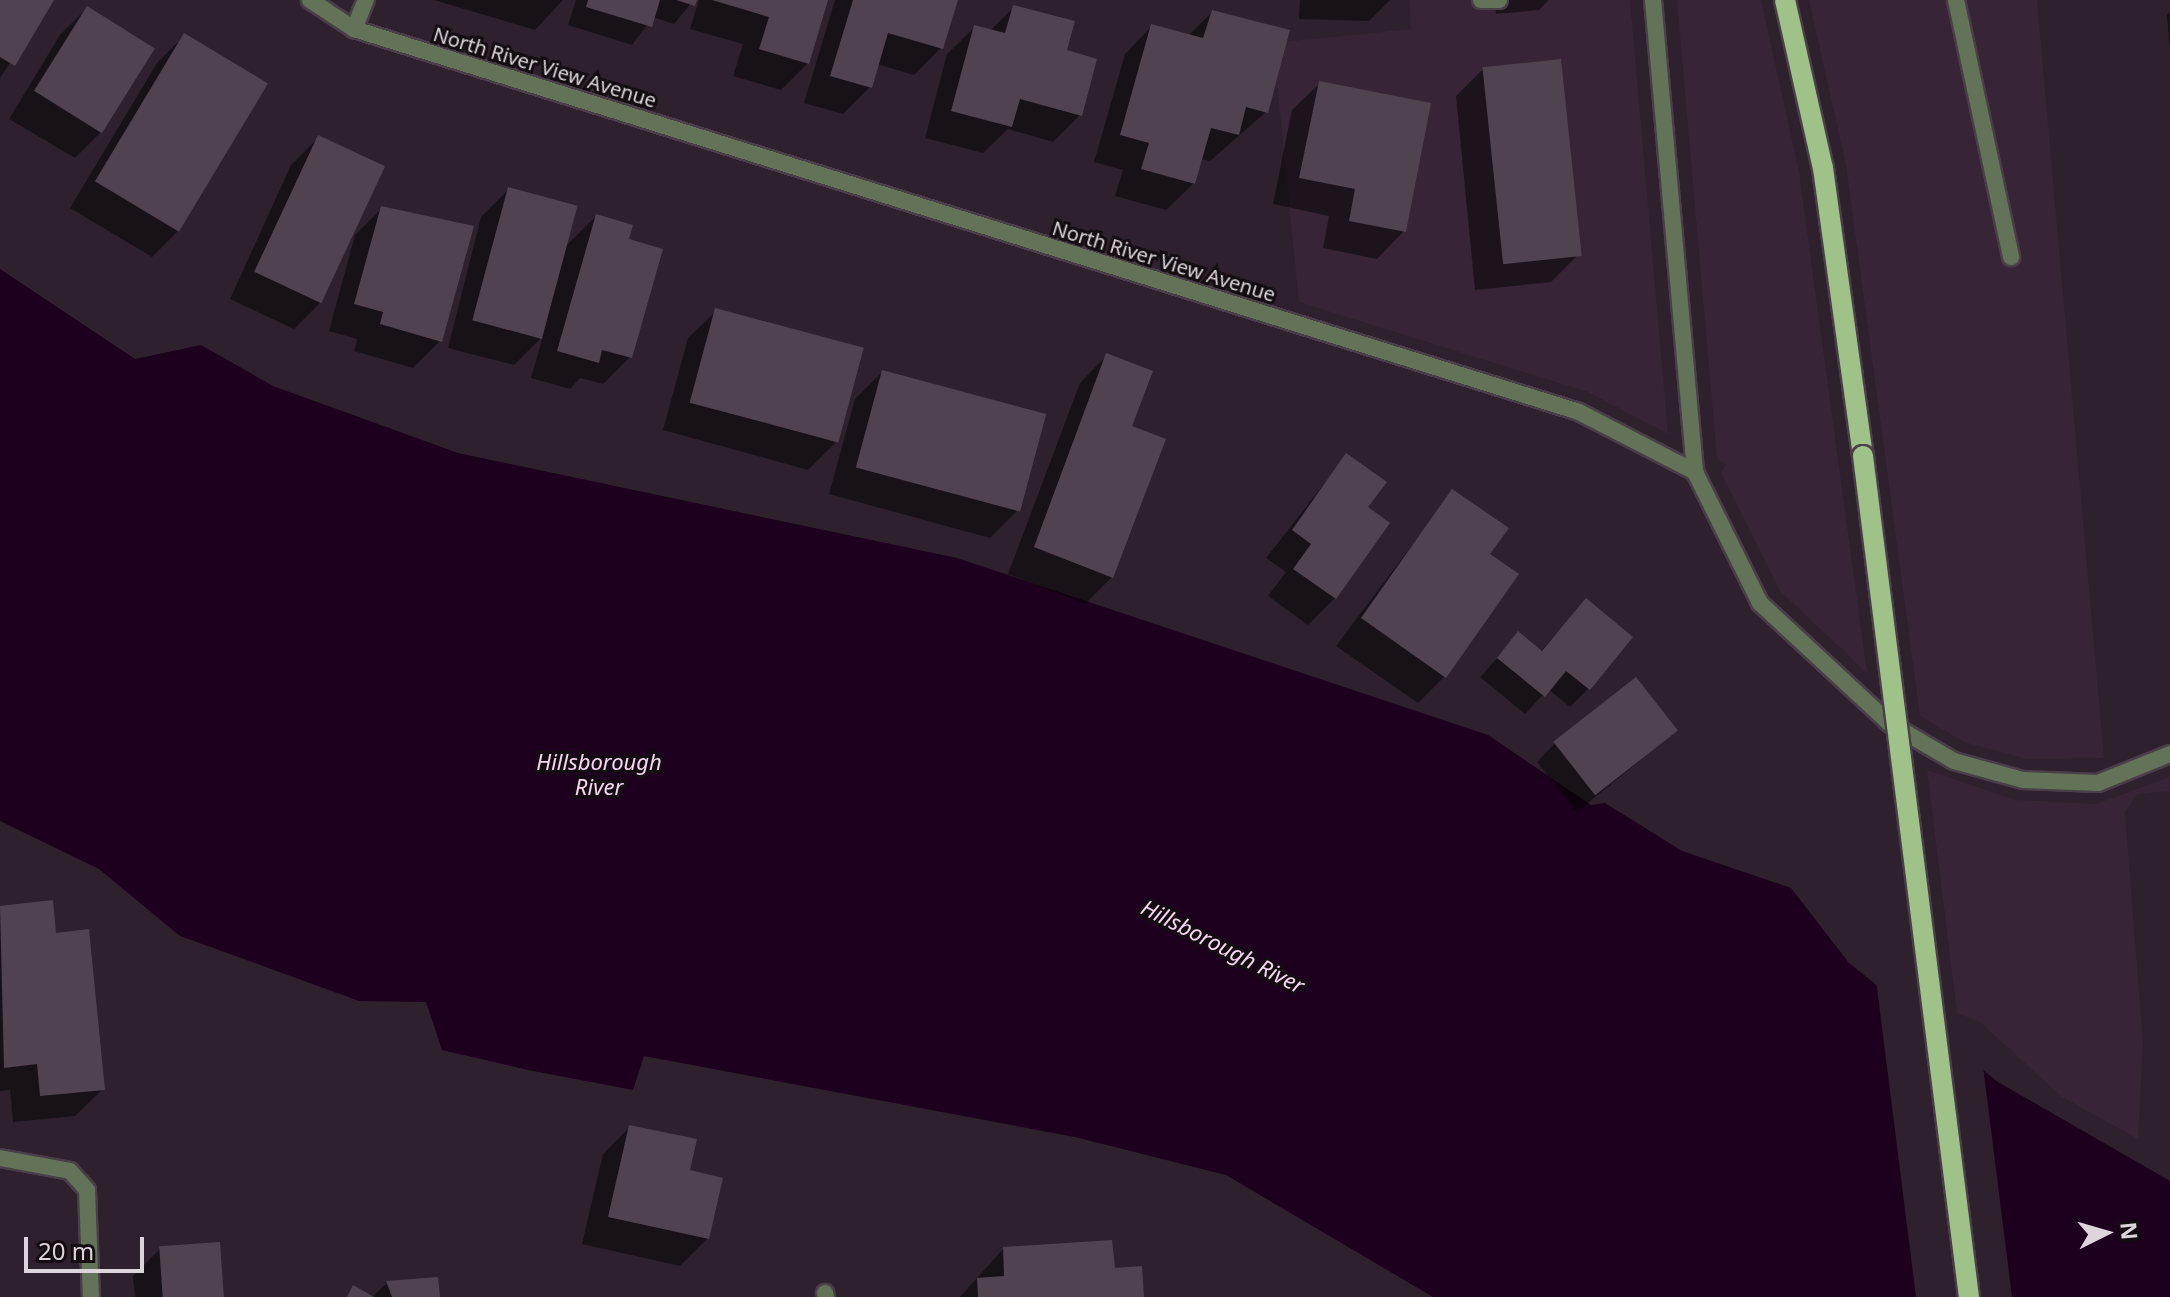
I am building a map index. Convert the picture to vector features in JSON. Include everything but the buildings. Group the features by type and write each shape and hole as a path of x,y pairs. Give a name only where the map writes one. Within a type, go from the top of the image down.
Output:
{"main road":[{"path":"1785,0 1823,168 1863,456 1969,1297"}],"street":[{"name":"North River View Avenue","path":"310,0 354,29 1579,412 1695,472"},
{"path":"354,29 366,0"},
{"path":"1481,0 1499,0"},
{"path":"1653,0 1695,472 1760,603 1889,723 1954,761 2023,780 2098,783 2170,754"},
{"path":"1956,0 2011,257"},
{"path":"0,1158 70,1171 87,1190 91,1297"}],"shaded area":[{"path":"1409,0 1630,0 1668,434 1588,392 1299,302 1273,43 1411,29"},
{"path":"1677,0 1761,0 1799,172 1867,673 1780,591 1721,473 1726,464 1717,459"},
{"path":"1809,0 2037,0 2104,758 2027,759 1964,742 1920,716 1846,165"},
{"path":"1927,770 2015,800 2096,804 2170,777 2170,791 2137,794 2125,812 2143,1043 2138,1139 2062,1097 1980,1022 1957,1013"}],"water":[{"name":"Hillsborough River","path":"0,269 135,359 201,345 273,386 458,453 957,558 1488,735 1591,805 1605,803 1682,851 1791,888 1849,963 1998,1082 2170,1181 2170,1297 1433,1297 1226,1175 1075,1137 644,1056 633,1090 528,1070 442,1050 426,1002 359,1001 180,936 99,869 0,821"}],"pier":[{"path":"1876,980 1983,1066 2012,1297 1916,1297"}]}
